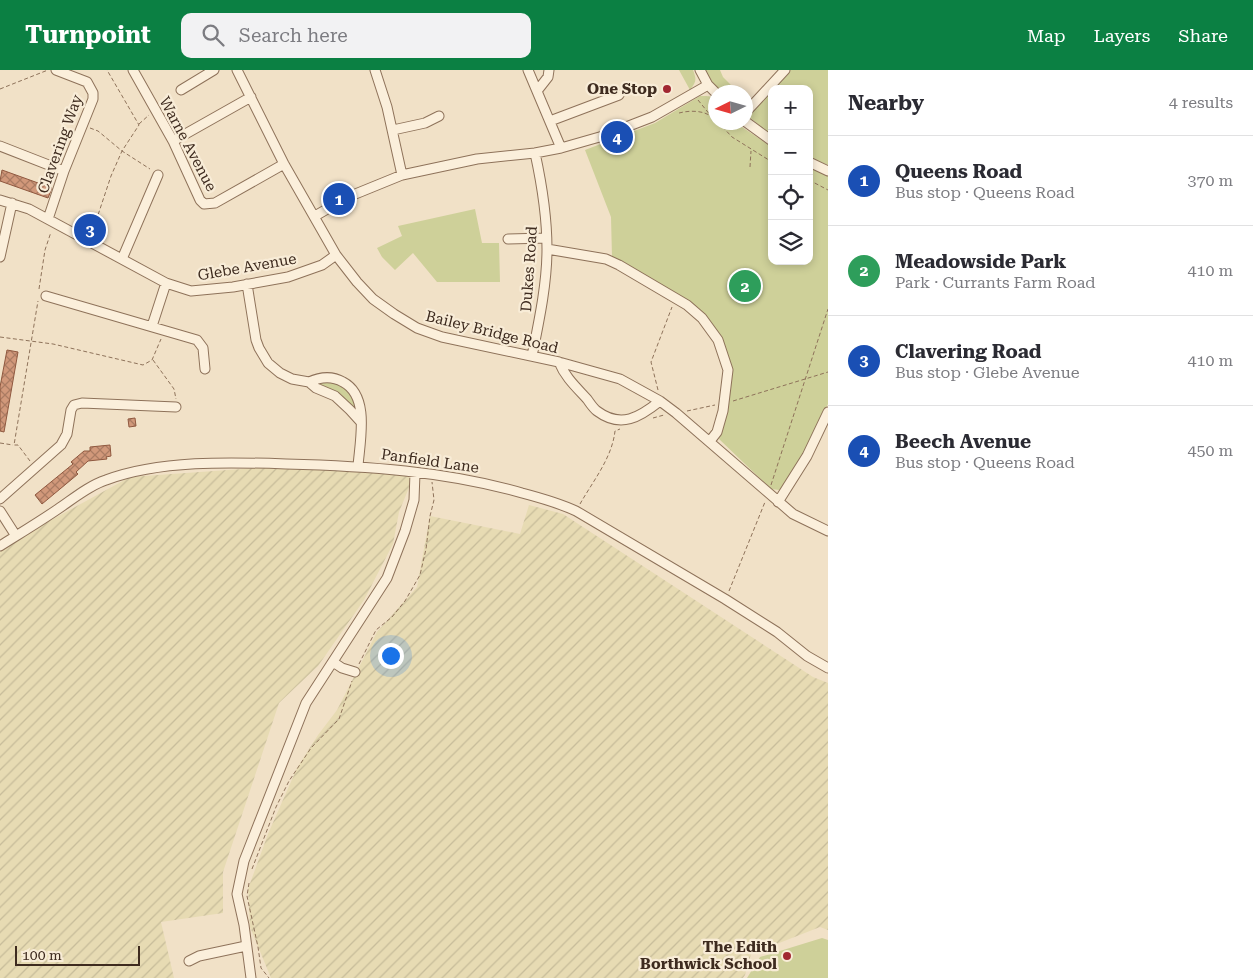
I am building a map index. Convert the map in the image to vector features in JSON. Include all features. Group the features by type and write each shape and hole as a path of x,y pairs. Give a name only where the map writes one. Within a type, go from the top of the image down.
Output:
{"street":[{"name":"Clavering Way","path":"52,221 64,171 93,99 87,82 56,70"},
{"name":"Warne Avenue","path":"133,70 173,140 200,200 204,204 215,204 284,164"},
{"path":"181,90 214,70"},
{"name":"Bailey Bridge Road","path":"237,70 284,164 336,255 373,299 417,328 442,337 559,362 620,379 660,401 710,441 793,514 828,531"},
{"path":"374,70 393,130 402,175"},
{"path":"528,70 560,148"},
{"path":"537,91 548,77 549,70"},
{"path":"315,216 348,197 402,175 477,159 535,153 560,148 636,124 708,85 700,70"},
{"path":"753,104 785,70"},
{"path":"550,121 619,95"},
{"path":"173,140 251,97"},
{"path":"393,130 425,123 438,116"},
{"path":"753,127 768,138"},
{"path":"0,146 64,171"},
{"name":"Dukes Road","path":"532,356 541,304 547,249 543,190 535,153"},
{"path":"813,164 828,171"},
{"path":"122,259 158,174"},
{"name":"Glebe Avenue","path":"0,200 29,209 166,283 191,291 288,277 322,265 336,255"},
{"path":"0,257 12,203"},
{"path":"508,239 546,238"},
{"path":"547,249 606,259 675,298 702,318 718,340 728,370 723,411 717,432 710,441"},
{"path":"152,326 166,283"},
{"path":"247,284 256,340 268,363 280,373 309,382 316,388 335,396 360,422"},
{"path":"46,296 198,340 203,348 205,368"},
{"path":"559,362 564,374 597,411 616,421 644,414 660,401"},
{"path":"309,382 319,378 334,378 349,386 360,401 358,466"},
{"path":"0,499 64,441 71,410 74,405 82,403 176,407"},
{"path":"778,502 807,456 828,412"},
{"name":"Panfield Lane","path":"0,546 104,480 144,470 219,463 358,466 487,483 561,504 576,511 726,599 777,632 807,656 828,667"},
{"path":"251,978 241,907 237,894 244,861 306,703 388,578 406,531 414,500 415,473"},
{"path":"0,511 16,536"},
{"path":"333,662 342,668 355,672"},
{"path":"189,961 199,956 246,946"}],"path":[{"path":"0,89 49,70"},
{"path":"107,70 139,124"},
{"path":"692,94 708,112"},
{"path":"668,108 673,114 694,111 708,115"},
{"path":"90,241 122,151 139,124 147,116 156,112"},
{"path":"82,126 98,131 122,151 158,174"},
{"path":"725,130 732,137 768,160"},
{"path":"750,167 749,158 751,150"},
{"path":"813,182 828,190"},
{"path":"14,445 44,250 52,221"},
{"path":"660,401 657,381 650,362 675,298"},
{"path":"726,599 768,494 828,309"},
{"path":"0,337 31,340 143,365 152,360 165,330"},
{"path":"152,360 174,389 176,407"},
{"path":"0,442 18,446 35,468"},
{"path":"250,874 276,807 289,781 311,748 339,719 355,672 376,630 392,617 406,601 420,574 434,500 432,475"},
{"path":"249,881 247,896 261,968 269,978"}],"shaded area":[{"path":"270,467 415,473 399,512 393,544 364,600 318,666 279,703 223,872 223,913 161,922 174,978 0,978 0,548 130,477"},
{"path":"529,505 563,514 813,677 828,683 828,930 820,927 751,954 743,978 271,978 250,927 248,889 268,834 297,768 337,710 377,632 417,587 430,516 520,534"}],"green space":[{"path":"679,70 693,70 695,81 690,90"},
{"path":"705,70 720,70 723,77 731,85 715,85"},
{"path":"789,70 828,70 828,165 813,159 813,85 776,85"},
{"path":"768,94 768,133 753,120 753,110"},
{"path":"700,96 706,96 708,96 708,130 746,130 768,144 768,265 813,265 813,169 828,176 828,404 804,454 784,486 779,490 771,489 719,439 730,393 731,369 704,315 612,257 611,217 585,150 655,123"},
{"path":"475,209 482,243 499,243 500,282 437,282 413,253 395,270 382,257 377,248 402,236 398,226"},
{"path":"320,380 341,384 353,393 357,409 355,410 318,386"},
{"path":"822,938 828,940 828,978 747,978 760,957"}],"building":[{"path":"2,170 52,188 48,198 0,181"},
{"path":"7,350 18,352 4,432 0,431 0,387"},
{"path":"135,418 136,426 129,427 128,419"},
{"path":"110,445 111,456 106,457 107,459 88,461 76,472 78,474 42,504 35,495 73,464 71,462 84,451 90,451 90,447"}],"place":[{"name":"One Stop","path":"667,89"},
{"name":"Beech Avenue","path":"617,137"},
{"name":"Queens Road","path":"339,199"},
{"name":"Clavering Road","path":"90,230"},
{"name":"Meadowside Park","path":"745,286"},
{"name":"The Edith Borthwick School","path":"787,956"}]}
